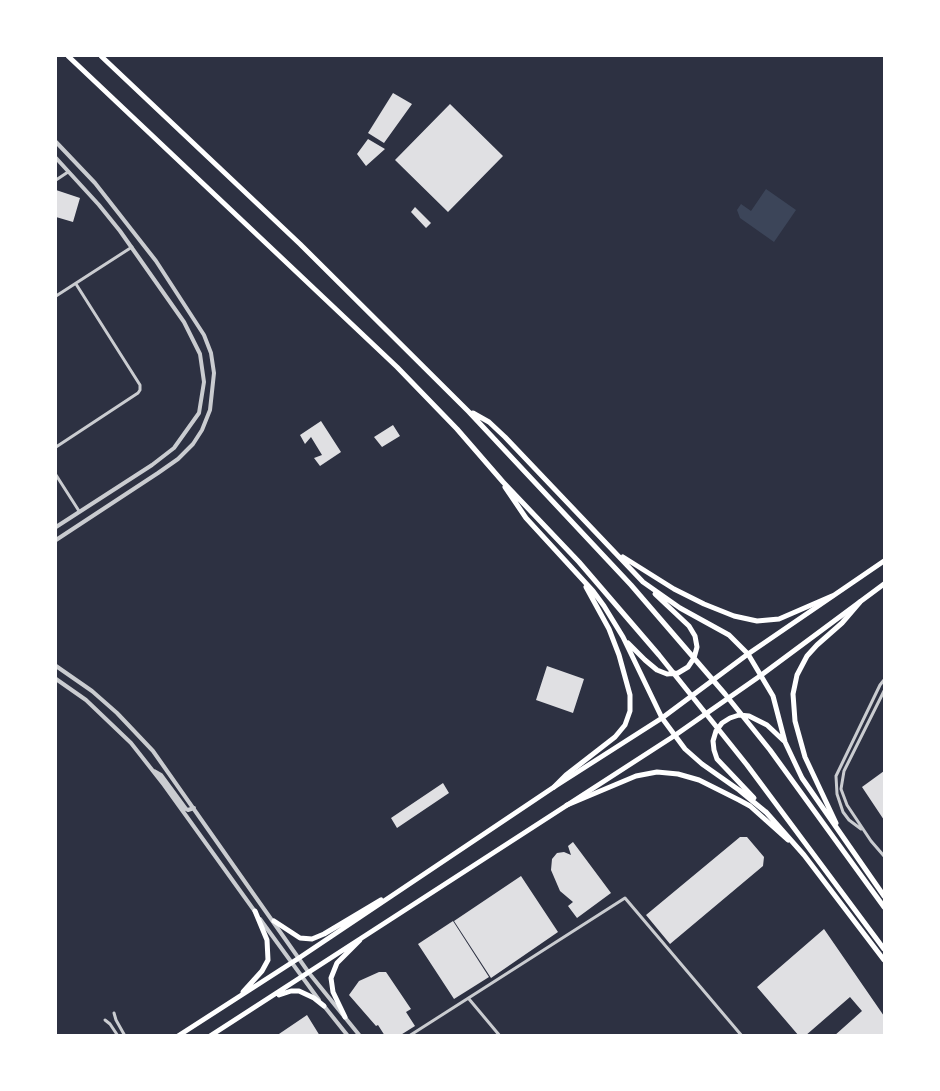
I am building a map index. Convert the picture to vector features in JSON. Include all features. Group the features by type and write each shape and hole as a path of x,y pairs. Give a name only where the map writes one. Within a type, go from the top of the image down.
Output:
{"main road":[{"path":"68,56 397,367 579,562 747,765 885,949"},
{"path":"101,56 300,244 469,412 631,585 770,750 885,907"},
{"path":"469,412 489,422 505,437 643,582 689,626 695,636 697,647 694,658 687,667 678,673 667,674 657,670 645,660 623,637"},
{"path":"503,482 526,518 604,606 623,637 662,718 674,736 702,764 767,813"},
{"path":"614,550 689,597 718,611 749,620 779,619 832,596"},
{"path":"178,1035 299,958 662,718 748,654 885,561"},
{"path":"554,788 566,775 619,733 627,720 630,706 627,681 615,642 581,578"},
{"path":"643,582 680,608 729,635 748,654 773,696 785,742 802,778 885,896"},
{"path":"210,1035 674,736 883,587"},
{"path":"840,832 805,757 795,721 793,694 799,669 807,656 842,623 860,602"},
{"path":"785,742 758,720 739,715 722,723 713,741 714,750 724,768 804,855 885,960"},
{"path":"567,805 636,776 657,772 678,774 708,784 750,806 804,855"},
{"path":"274,921 300,938 315,938 421,877"},
{"path":"240,996 262,971 267,960 267,940 255,911"},
{"path":"345,1017 333,992 331,978 337,963 363,935"},
{"path":"266,1000 291,991 299,991 324,1006"}],"street":[{"path":"56,142 119,212 182,299 204,335 211,353 214,388 210,410 202,430 193,444 178,459 56,540"},
{"path":"56,158 99,205 132,247 172,307 200,354 204,382 200,413 184,438 174,448 152,465 56,526"},
{"path":"56,180 68,172"},
{"path":"56,296 132,247"},
{"path":"56,447 140,390 140,385 76,284"},
{"path":"172,307 179,306 182,299"},
{"path":"152,465 156,467 158,473"},
{"path":"56,475 79,511"},
{"path":"56,666 92,691 153,751 309,973 360,1035"},
{"path":"56,680 86,700 131,743 153,770 291,963 348,1035"},
{"path":"862,829 852,823 843,812 837,794 836,776 879,685 885,680"},
{"path":"885,691 844,771 842,783 844,800 862,829 885,856"},
{"path":"153,770 161,775 188,810 194,808"},
{"path":"876,884 885,889"},
{"path":"409,1035 625,898 742,1035"},
{"path":"469,999 500,1035"},
{"path":"114,1013 125,1035"},
{"path":"105,1020 118,1035"}],"shaded area":[{"path":"766,189 796,210 774,242 740,218 737,210 741,204 751,211"}],"building":[{"path":"393,93 412,104 384,143 368,133"},
{"path":"450,104 503,156 448,212 395,160"},
{"path":"368,139 385,149 366,166 357,154"},
{"path":"56,190 80,198 73,222 56,217"},
{"path":"415,207 431,223 426,228 411,212"},
{"path":"321,421 341,452 320,466 314,458 322,455 311,437 305,444 300,435"},
{"path":"393,425 400,436 382,447 374,437"},
{"path":"547,666 584,679 573,713 536,700"},
{"path":"884,771 884,820 862,787"},
{"path":"443,783 449,793 397,828 391,818"},
{"path":"740,837 747,837 764,857 763,866 670,944 646,915"},
{"path":"573,842 611,893 577,918 568,906 573,902 560,891 551,870 552,859 557,853 564,852 571,855 568,846"},
{"path":"521,876 558,932 491,978 454,921"},
{"path":"453,921 489,977 454,999 418,944"},
{"path":"824,929 884,1016 884,1036 834,1036 862,1011 850,997 805,1036 799,1036 757,987"},
{"path":"379,972 386,972 411,1009 406,1012 415,1026 399,1036 385,1036 378,1025 376,1026 349,995 359,981"},
{"path":"307,1015 320,1036 276,1036"}]}
